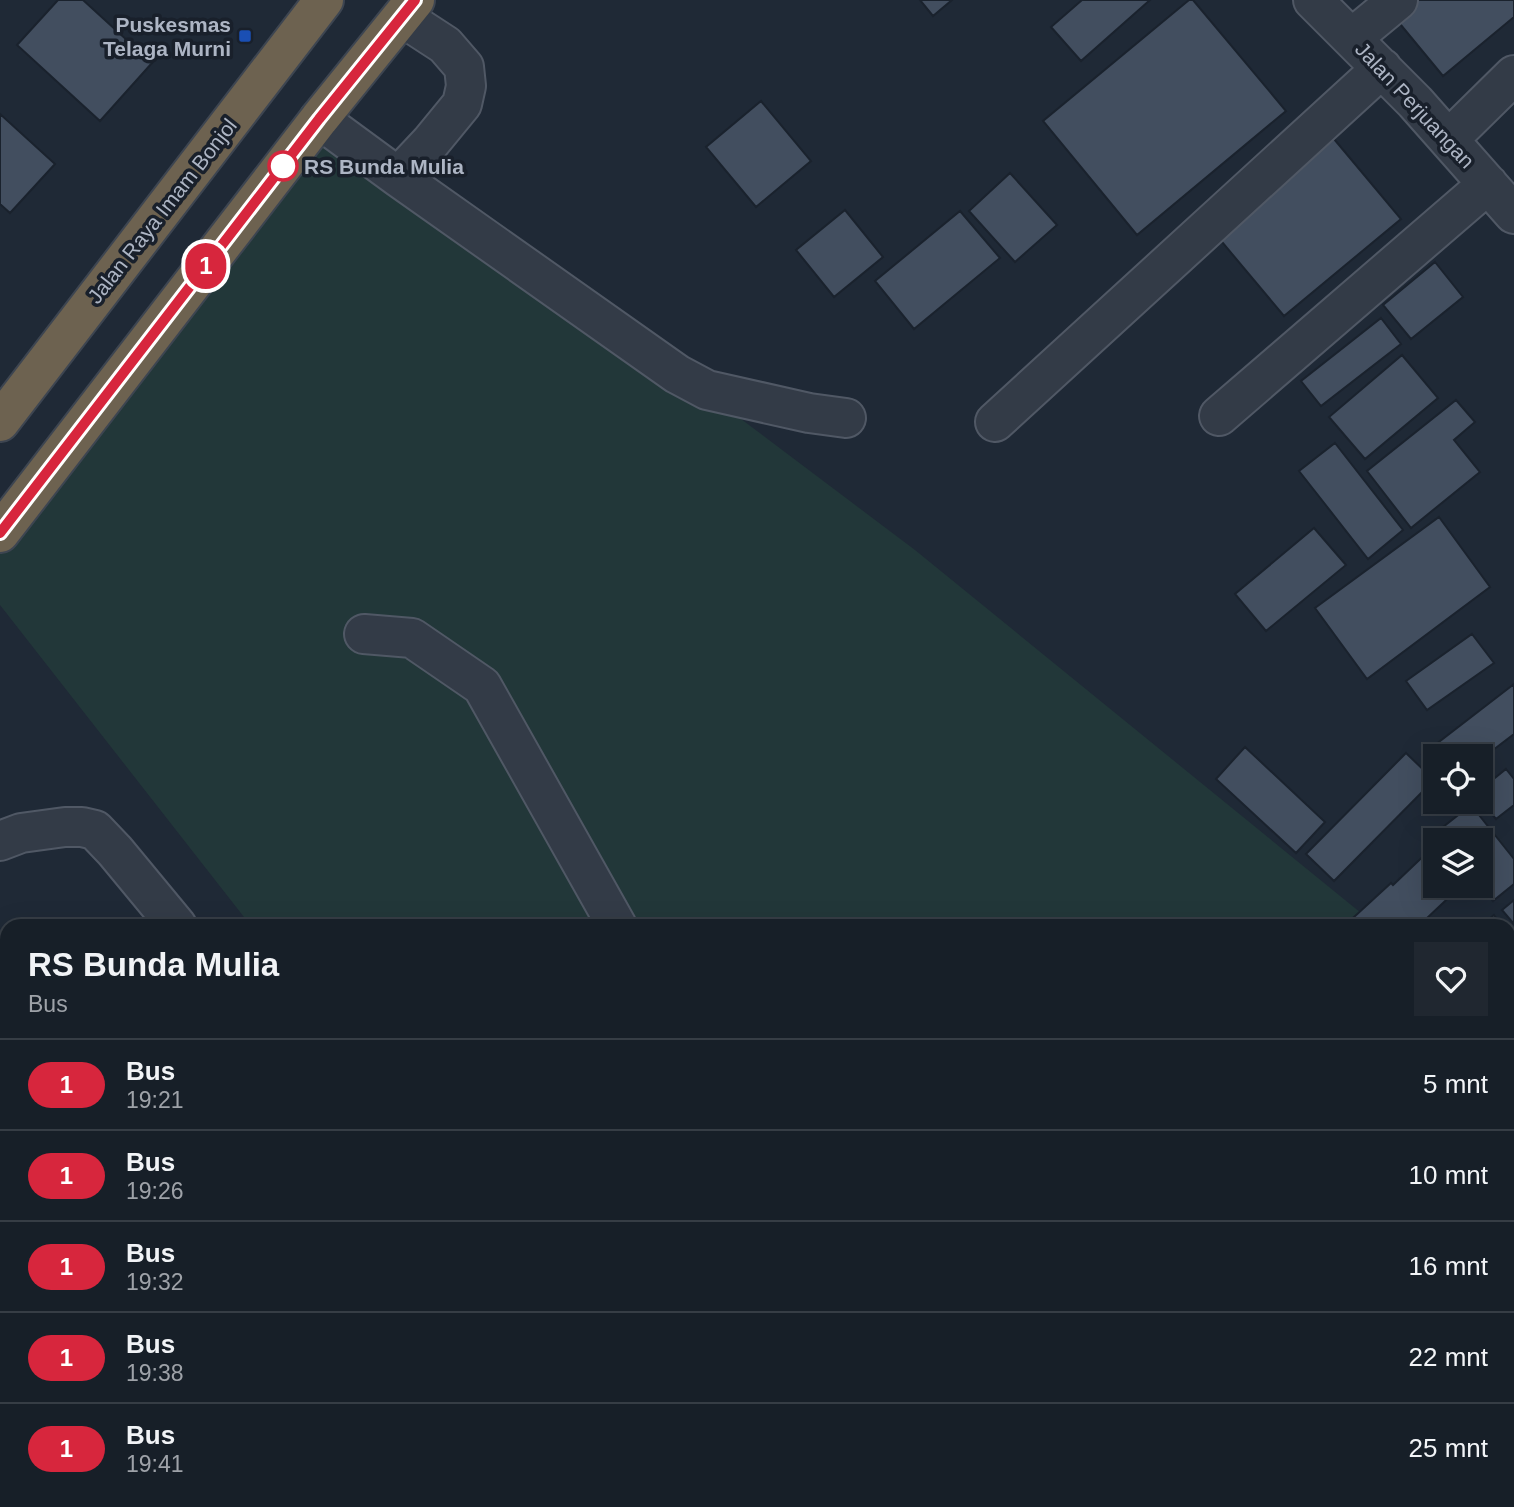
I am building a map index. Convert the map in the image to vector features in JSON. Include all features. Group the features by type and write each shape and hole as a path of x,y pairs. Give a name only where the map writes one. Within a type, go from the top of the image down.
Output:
{"highway":[{"name":"Jalan Raya Imam Bonjol","path":"0,422 322,1"},
{"path":"0,533 319,119 408,9"}],"street":[{"name":"Jalan Perjuangan","path":"1313,0 1449,139 1514,214"},
{"path":"1352,38 1398,0"},
{"path":"398,177 462,104 466,86 464,67 408,9"},
{"path":"995,422 1382,68"},
{"path":"1449,139 1514,75"},
{"path":"319,119 677,374 707,390 809,413 846,418"},
{"path":"1219,416 1489,184"},
{"path":"363,634 412,639 482,685 613,919"},
{"path":"0,841 21,833 65,827 95,830 171,919"}],"green space":[{"path":"320,102 915,550 1368,919 246,919 0,605 0,533"}],"building":[{"path":"58,0 83,0 152,63 100,121 17,45"},
{"path":"920,0 952,0 933,16"},
{"path":"1082,0 1150,0 1081,61 1051,27"},
{"path":"1189,0 1193,0 1286,111 1137,235 1043,121"},
{"path":"1406,0 1514,0 1514,17 1443,76 1391,13"},
{"path":"761,101 811,161 756,207 706,147"},
{"path":"0,114 55,164 10,213 0,204"},
{"path":"1329,133 1401,219 1284,316 1212,230"},
{"path":"1010,173 1057,225 1015,262 969,211"},
{"path":"845,210 883,257 834,297 796,250"},
{"path":"960,211 1000,258 914,329 875,281"},
{"path":"1435,262 1463,297 1411,339 1383,305"},
{"path":"1381,318 1401,344 1321,406 1301,381"},
{"path":"1402,355 1438,398 1365,459 1329,417"},
{"path":"1456,400 1475,422 1454,440 1480,472 1411,528 1367,471"},
{"path":"1335,443 1403,530 1368,559 1299,471"},
{"path":"1439,517 1490,587 1367,679 1315,608"},
{"path":"1314,528 1346,565 1266,631 1235,594"},
{"path":"1472,634 1494,663 1427,710 1406,681"},
{"path":"1514,684 1514,734 1493,750 1493,744 1436,744"},
{"path":"1245,747 1325,822 1296,853 1216,779"},
{"path":"1406,753 1423,769 1423,791 1334,881 1306,854"},
{"path":"1506,769 1514,779 1514,805 1496,819 1492,814 1493,780"},
{"path":"1460,814 1478,814 1489,828 1442,828"},
{"path":"1493,833 1514,859 1514,884 1493,901 1491,898 1493,898"},
{"path":"1423,856 1423,898 1448,898 1426,919 1356,919 1354,917 1391,883 1393,885"},
{"path":"1514,900 1514,919 1510,919 1502,910"}],"bus line":[{"name":"1","path":"0,533 319,119 415,0"}],"place":[{"name":"Puskesmas Telaga Murni","path":"245,36"},
{"name":"RS Bunda Mulia","path":"283,166"}]}
